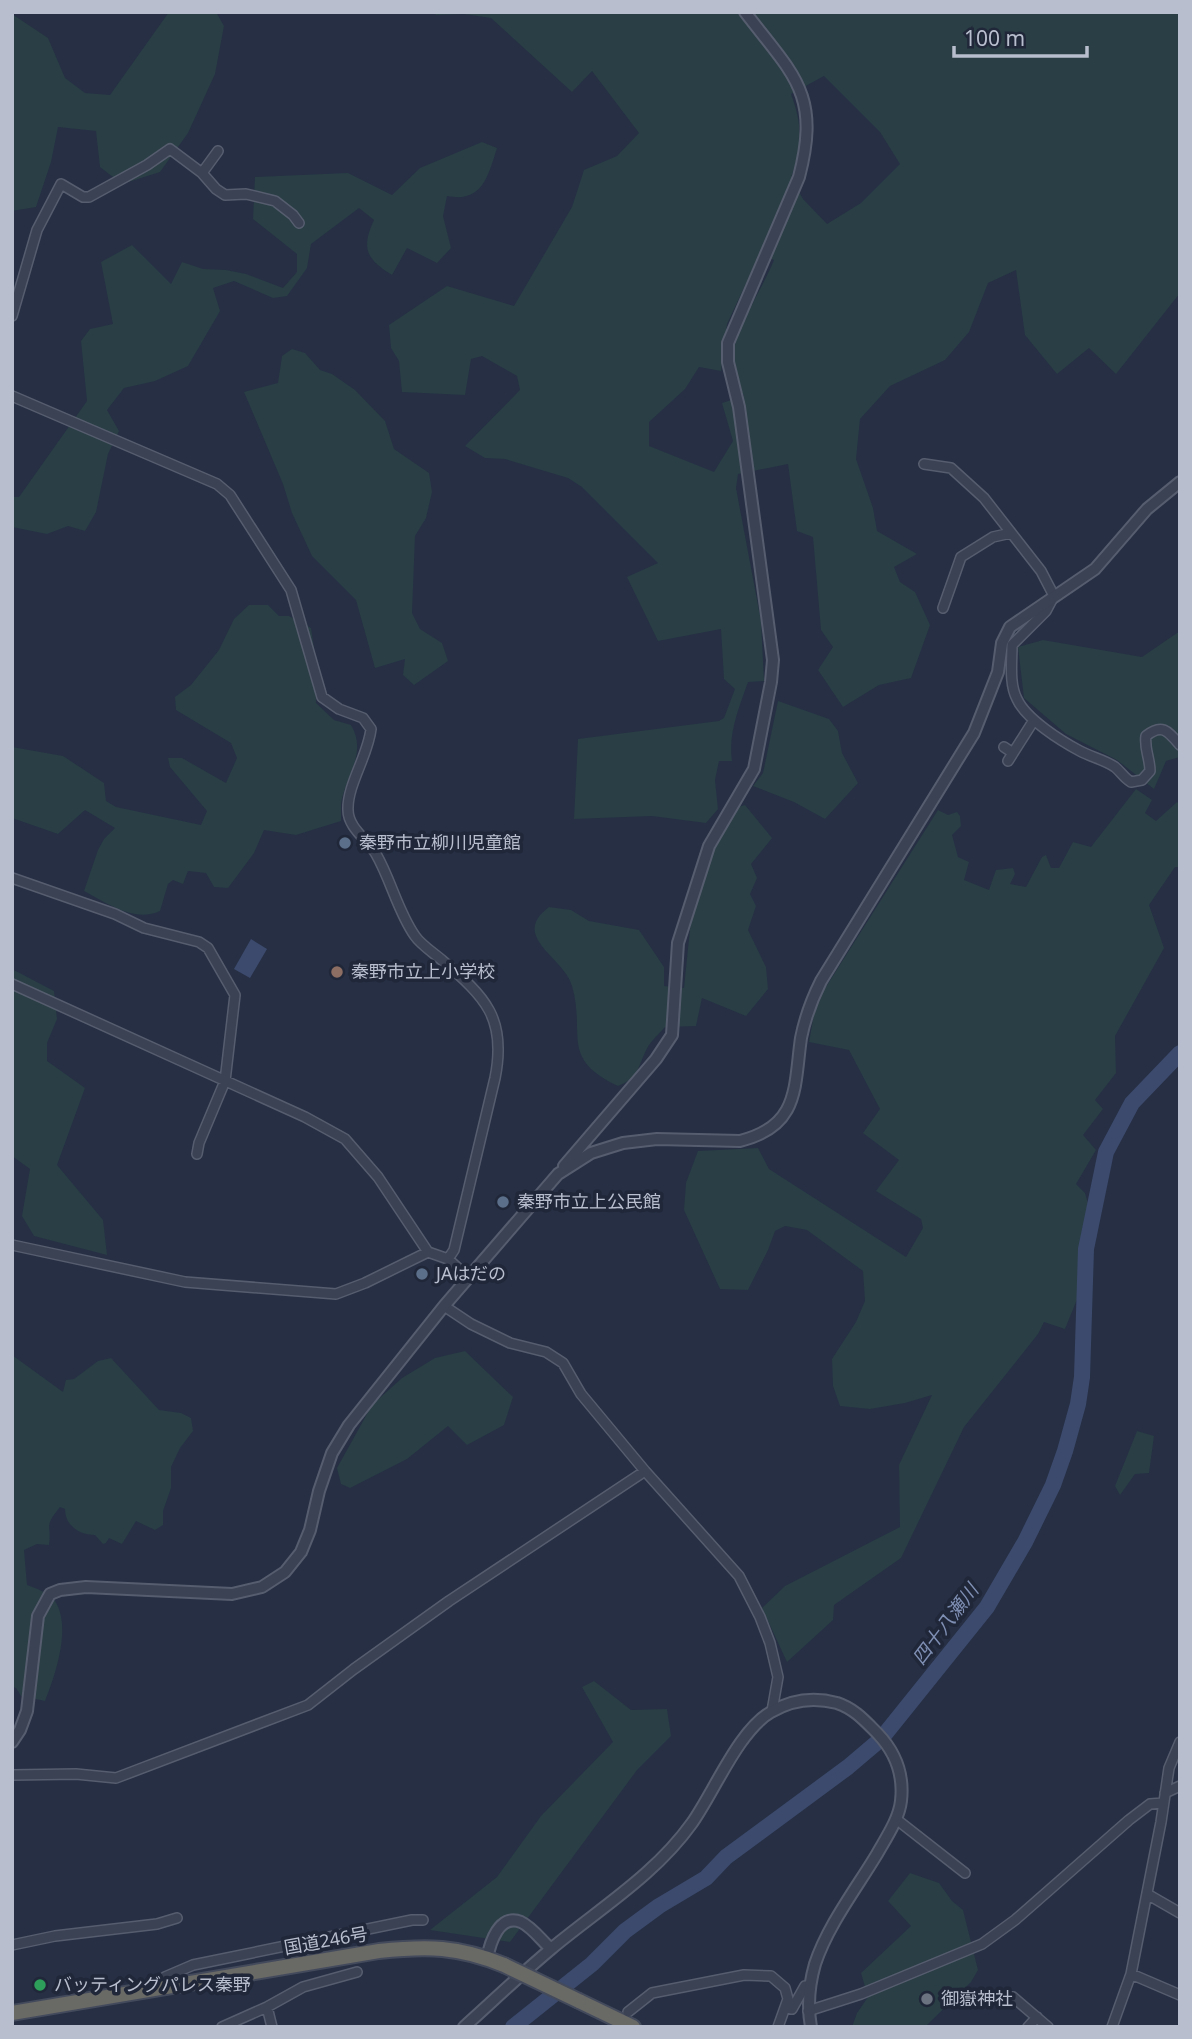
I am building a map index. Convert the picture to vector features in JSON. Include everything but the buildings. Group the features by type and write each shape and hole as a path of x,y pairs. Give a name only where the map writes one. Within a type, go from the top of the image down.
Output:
{"highway":[{"name":"国道246号","path":"12,2013 379,1951 425,1947 446,1948 503,1965 633,2027"}],"street":[{"path":"12,1742 27,1711 38,1616 50,1594 86,1587 232,1594 262,1587 285,1572 301,1552 332,1453 349,1425 468,1277 656,1059 672,1035 678,943 709,846 754,769 773,660 739,407 728,362 728,343 799,177 809,127 807,110 792,73 746,12"},
{"path":"12,316 37,230 61,184 83,198 89,197 170,149 202,173 225,195 246,194 275,201 299,223"},
{"path":"202,173 218,151"},
{"path":"12,396 217,484 230,495 291,590 322,697 339,709 363,718 371,729 370,744 355,779 348,811 352,824 376,853 416,938 484,999 498,1034 495,1078 454,1250 448,1259"},
{"path":"924,464 951,468 984,498 1041,571 1054,596"},
{"path":"558,1174 591,1153 623,1143 657,1139 740,1141 753,1138 767,1130 784,1114 795,1092 802,1037 811,1000 974,733 998,672 1005,634 1010,627 1095,569 1147,509 1180,482"},
{"path":"943,608 961,557 993,537 1011,533"},
{"path":"1054,596 1046,611 1012,645 1015,696 1021,708 1034,720 1079,750 1115,768 1122,777 1131,782 1142,780 1150,771 1150,758 1144,748 1146,736 1154,729 1162,729 1171,734 1180,745"},
{"path":"1004,747 1011,757 1034,720"},
{"path":"12,878 116,914 144,928 199,942 208,948 236,995 225,1081 203,1132 197,1154"},
{"path":"12,984 305,1117 345,1139 378,1177 428,1252 448,1259 468,1277"},
{"path":"12,1245 185,1282 336,1294 358,1287 428,1252"},
{"path":"444,1306 471,1324 510,1343 546,1352 563,1363 581,1394 645,1471 739,1576 750,1594 770,1643 778,1677 772,1711"},
{"path":"12,1775 76,1774 116,1778 308,1705 449,1601 645,1471"},
{"path":"464,2027 551,1949 668,1853 705,1804 751,1728 772,1711 808,1699 827,1701 855,1710 890,1746 899,1767 901,1781 901,1802 896,1819 829,1933 816,1962 809,1986 808,2011 811,2027"},
{"path":"1112,2027 1131,1974 1169,1768 1180,1742"},
{"path":"808,2011 861,1994 982,1944 1015,1920 1129,1820 1180,1786"},
{"path":"896,1819 965,1873"},
{"path":"1147,1894 1180,1913"},
{"path":"12,1945 54,1936 157,1924 177,1917"},
{"path":"166,1988 165,1977 193,1965 412,1920 423,1920"},
{"path":"487,1959 502,1924 509,1921 521,1922 551,1949"},
{"path":"222,2027 303,1987 356,1972"},
{"path":"1131,1974 1180,1995"},
{"path":"628,2012 652,1993 744,1975 771,1976 785,1988 788,1999 778,2027"},
{"path":"787,2008 792,2009 805,1986 809,1986"},
{"path":"1013,1997 1048,2027"},
{"path":"267,2007 272,2027"},
{"path":"1028,2027 1037,2017"}],"shaded area":[{"path":"169,12 216,12 224,26 215,74 188,133 160,172 122,184 100,167 96,131 58,127 51,162 36,207 12,211 12,14 48,38 65,78 85,93 110,95"},
{"path":"438,12 1180,12 1180,293 1116,374 1089,348 1057,374 1025,335 1016,270 988,283 969,332 945,360 890,386 860,419 856,459 873,508 877,531 917,554 894,567 900,582 915,592 930,625 911,678 879,685 843,707 818,670 833,647 821,630 813,537 797,531 788,464 738,474 736,488 761,621 764,681 748,682 733,731 732,761 719,761 715,780 718,809 706,823 652,816 574,819 578,739 719,721 724,718 735,689 724,679 721,629 658,641 627,577 658,563 582,487 568,478 505,459 485,458 465,446 520,390 517,376 482,356 471,359 465,395 402,392 399,361 391,348 389,325 447,286 514,306 572,207 584,170 617,156 639,133 592,71 572,92 491,18 464,14 435,15","holes":["824,76 880,132 900,164 861,203 827,224 803,199 791,178 800,136 798,116 791,94","760,254 774,260 735,343 732,370 744,396 722,403 733,441 714,472 649,446 649,422 685,389 699,367 721,371 727,324"]},
{"path":"482,142 497,148 490,169 476,192 468,196 447,196 443,216 451,248 437,263 407,248 392,275 383,269 368,252 368,238 374,220 359,208 311,244 307,268 287,296 273,298 234,281 213,288 220,311 188,366 155,381 124,388 107,410 119,431 108,454 96,512 85,531 68,526 47,534 12,527 12,497 19,497 87,401 81,341 90,329 113,324 101,262 132,245 171,284 182,262 203,269 246,274 283,288 297,272 297,254 253,219 255,177 348,173 392,195 420,168"},
{"path":"292,349 305,353 320,370 332,374 355,390 385,421 394,449 429,473 432,492 426,518 415,536 412,613 420,629 442,643 448,661 414,685 403,675 405,659 375,668 356,600 312,556 244,392 278,383 282,356"},
{"path":"249,605 268,605 279,616 289,616 311,628 315,655 316,703 334,720 351,725 356,735 356,755 343,794 341,821 296,835 264,830 254,853 228,888 214,887 206,873 188,871 183,884 173,880 168,884 160,911 140,915 111,906 84,891 98,850 115,828 85,810 58,834 12,818 12,747 63,756 104,783 106,801 116,807 201,825 207,811 170,767 168,758 182,758 226,783 237,758 231,743 176,710 175,697 191,685 219,650 234,619"},
{"path":"1180,631 1180,757 1166,761 1154,789 1117,760 1066,734 1024,698 1018,647 1043,640 1142,657"},
{"path":"778,701 829,719 838,731 842,753 858,783 825,819 794,802 753,786 763,773"},
{"path":"1136,789 1152,800 1145,813 1156,821 1177,802 1180,804 1180,867 1175,867 1149,905 1164,948 1115,1036 1116,1073 1095,1100 1103,1109 1083,1135 1096,1150 1076,1184 1085,1193 1089,1207 1082,1234 1080,1292 1065,1329 1044,1322 1038,1334 964,1427 901,1558 834,1605 833,1620 787,1662 762,1608 785,1586 900,1527 899,1465 932,1395 870,1409 840,1406 833,1386 832,1359 856,1322 865,1301 863,1271 807,1230 785,1226 775,1231 748,1290 720,1289 684,1210 686,1183 698,1151 758,1148 769,1169 906,1257 923,1228 921,1219 876,1191 899,1160 863,1133 880,1109 849,1050 809,1042 814,1014 824,990 938,810 948,815 957,812 960,816 961,826 952,835 958,857 969,862 964,880 989,890 996,870 1013,868 1015,874 1010,884 1026,887 1042,857 1046,855 1051,868 1059,868 1073,842 1091,847"},
{"path":"745,805 772,838 751,864 757,878 750,894 756,906 748,930 766,967 768,989 746,1016 702,998 696,1026 665,1027 649,1045 635,1074 618,1086 600,1076 581,1055 572,986 537,938 535,928 538,918 549,907 571,910 589,921 639,930 664,967 664,986 684,988 691,919 712,854 738,807"},
{"path":"12,969 54,991 57,1019 47,1043 47,1061 85,1088 57,1165 103,1220 107,1255 34,1236 22,1216 30,1169 12,1156"},
{"path":"465,1351 513,1397 504,1425 467,1445 448,1426 407,1459 350,1488 341,1484 337,1468 372,1405 402,1378 435,1358"},
{"path":"12,1355 63,1392 66,1380 74,1379 98,1361 111,1358 159,1410 181,1413 191,1418 193,1431 180,1448 171,1467 171,1488 163,1511 163,1525 155,1530 136,1521 122,1544 109,1538 103,1544 95,1535 74,1528 65,1509 60,1507 50,1523 49,1545 37,1544 24,1550 27,1585 42,1591 55,1601 62,1624 60,1651 45,1701 21,1696 16,1688 12,1687"},
{"path":"1137,1431 1154,1436 1149,1473 1135,1474 1120,1495 1115,1486"},
{"path":"594,1681 631,1710 667,1709 671,1736 637,1770 510,1942 430,1930 497,1877 541,1816 613,1742 582,1687"},
{"path":"910,1873 939,1883 952,1901 963,1910 978,1970 971,1982 925,2027 852,2027 857,2013 868,1997 861,1973 911,1926 888,1901"}],"water":[{"path":"251,939 267,949 250,978 234,969"}],"waterway":[{"name":"四十八瀬川","path":"513,2027 592,1964 625,1931 659,1906 706,1878 726,1857 848,1767 881,1739 987,1607 1025,1542 1053,1485 1078,1404 1082,1377 1086,1249 1106,1152 1132,1103 1180,1053"}],"place":[{"name":"秦野市立柳川児童館","path":"345,843"},
{"name":"秦野市立上小学校","path":"337,972"},
{"name":"秦野市立上公民館","path":"503,1202"},
{"name":"JAはだの","path":"422,1274"},
{"name":"バッティングパレス秦野","path":"40,1985"},
{"name":"御嶽神社","path":"927,1999"}]}
